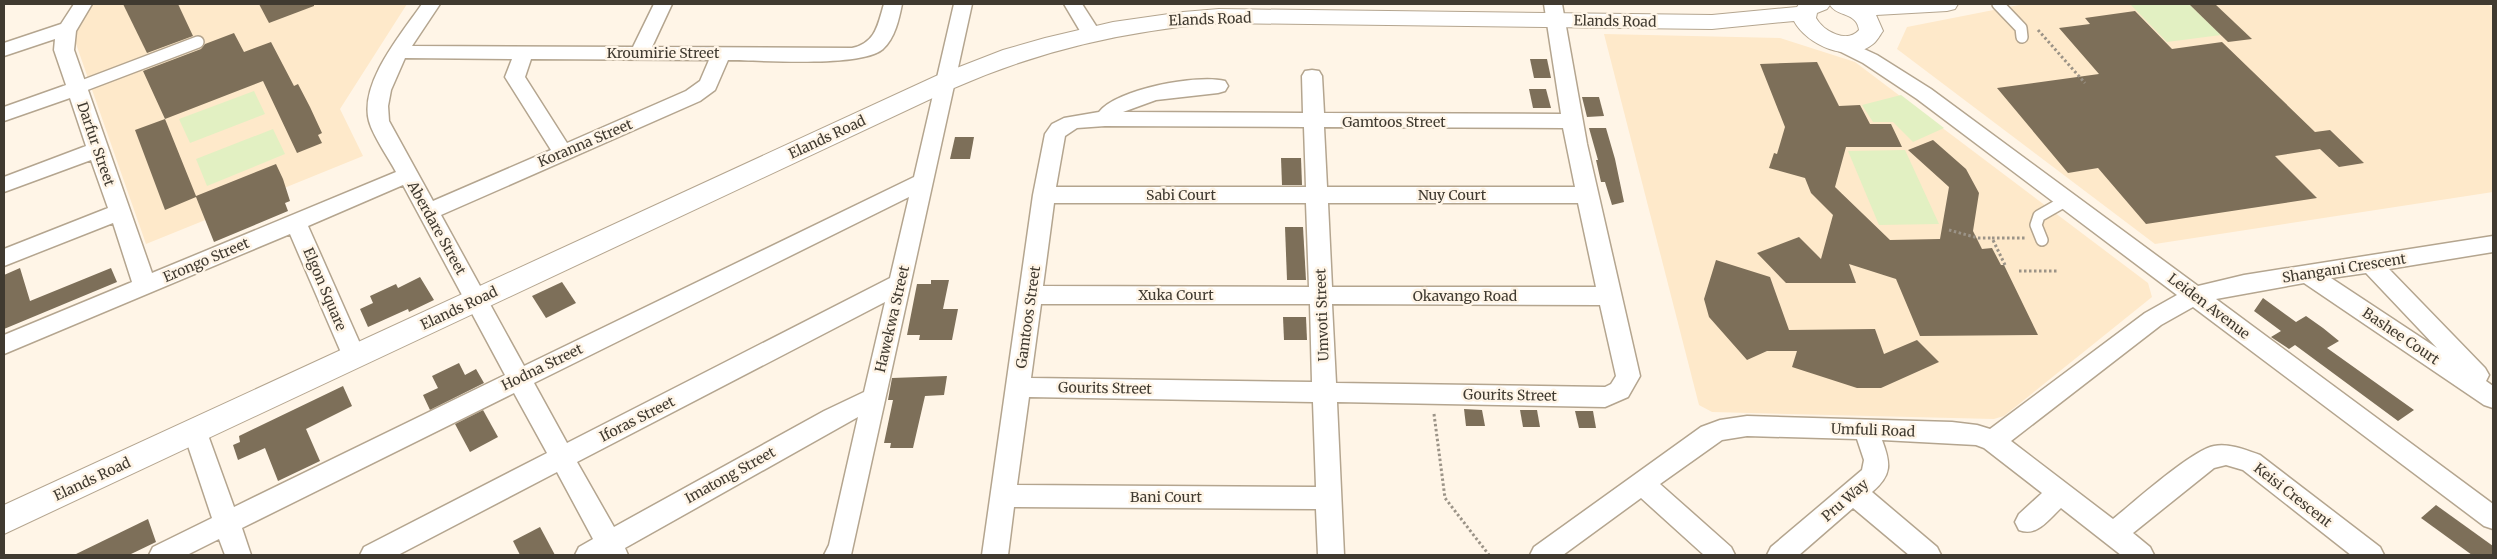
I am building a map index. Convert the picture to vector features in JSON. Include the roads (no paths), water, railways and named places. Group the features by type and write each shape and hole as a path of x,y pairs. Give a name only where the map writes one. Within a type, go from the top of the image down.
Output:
{"street":[{"name":"Darfur Street","path":"83,4 68,28 65,36 64,50 145,286"},
{"name":"Aberdare Street","path":"431,4 383,82 377,104 382,129 562,457 604,551"},
{"path":"640,53 663,4"},
{"name":"Kroumirie Street","path":"401,52 852,54 867,51 878,44 884,37 893,4"},
{"name":"Hawekwa Street","path":"837,555 841,549 962,4"},
{"path":"1073,4 1090,32"},
{"path":"1848,6 1945,4"},
{"path":"1811,7 1806,24 1827,39 1851,43 1869,32 1945,4"},
{"path":"1848,6 1868,20 1869,32"},
{"name":"Elands Road","path":"1712,22 1811,7"},
{"name":"Elands Road","path":"4,520 945,82 1009,56 1090,32 1154,21 1219,16 1554,12 1712,22 1800,30 1827,39"},
{"name":"Gourits Street","path":"1018,387 1605,397 1617,393 1626,383 1628,376 1572,121 1554,12"},
{"path":"4,50 68,28"},
{"name":"Leiden Avenue","path":"1869,32 1924,94"},
{"name":"Leiden Avenue","path":"1827,39 1870,60 1924,94 2493,518"},
{"path":"524,52 515,77 563,153"},
{"name":"Koranna Street","path":"428,212 702,92 708,85 721,53"},
{"name":"Umvoti Street","path":"1312,76 1331,555"},
{"path":"1105,120 1111,110 1122,104 1166,90 1219,80 1215,120"},
{"path":"4,114 77,88"},
{"name":"Gamtoos Street","path":"995,555 1032,295 1044,195 1055,134 1058,129 1072,122 1105,120 1314,122 1572,121"},
{"path":"4,185 98,149"},
{"name":"Erongo Street","path":"4,345 408,175"},
{"name":"Hodna Street","path":"162,555 923,181"},
{"name":"Sabi Court","path":"1044,195 1318,195"},
{"name":"Nuy Court","path":"1318,195 1588,195"},
{"path":"4,258 120,212"},
{"name":"Elgon Square","path":"296,222 354,357"},
{"name":"Shangani Crescent","path":"2195,295 2244,284 2493,245"},
{"name":"Bashee Court","path":"2371,264 2493,393"},
{"name":"Bashee Court","path":"2308,274 2493,398"},
{"name":"Iforas Street","path":"373,555 900,283"},
{"name":"Xuka Court","path":"1032,295 1321,296"},
{"path":"2141,555 1993,441 2153,319 2174,305 2195,295"},
{"name":"Okavango Road","path":"1321,296 1610,296"},
{"name":"Imatong Street","path":"604,551 833,418 875,398"},
{"name":"Umfuli Road","path":"1543,555 1710,434 1720,430 1747,426 1952,432 1977,435 1993,441"},
{"name":"Pru Way","path":"1780,555 1874,476 1877,460 1866,430"},
{"path":"195,431 238,555"},
{"name":"Keisi Crescent","path":"2113,534 2206,460 2214,456 2226,455 2251,462 2371,555"},
{"path":"1642,484 1722,555"},
{"path":"1854,493 1928,555"},
{"path":"2028,522 2060,493"},
{"name":"Bani Court","path":"1004,496 1329,498"}],"lane":[{"path":"1998,4 2021,28 2022,37"},
{"path":"77,88 198,42"},
{"path":"2042,239 2036,225 2039,216 2067,200"}]}
